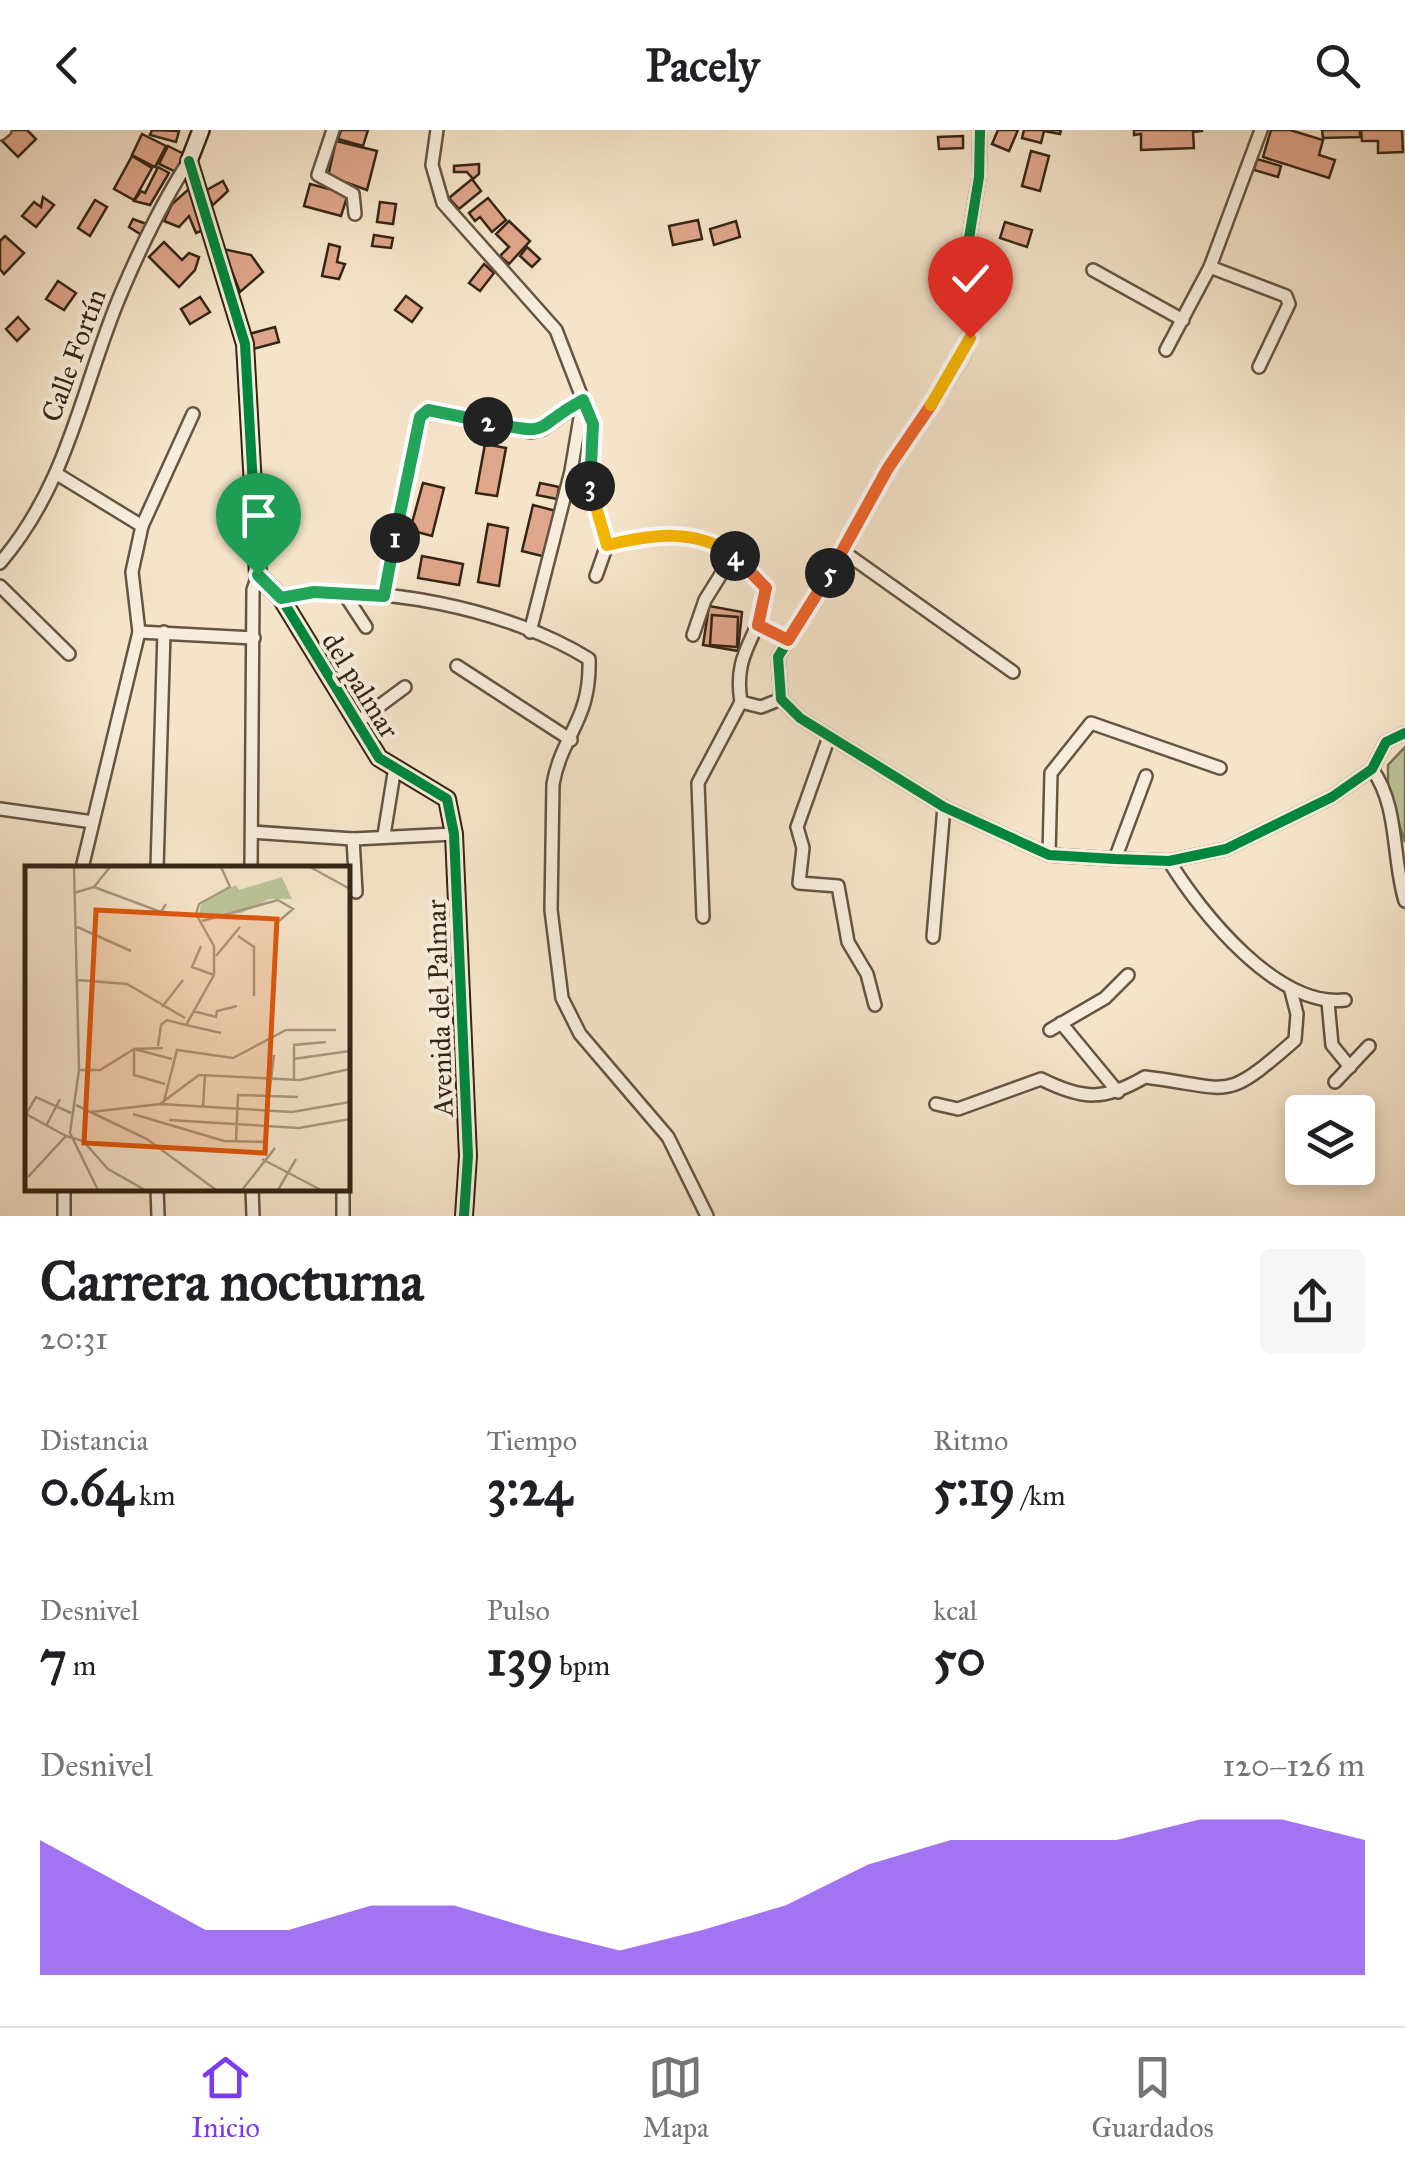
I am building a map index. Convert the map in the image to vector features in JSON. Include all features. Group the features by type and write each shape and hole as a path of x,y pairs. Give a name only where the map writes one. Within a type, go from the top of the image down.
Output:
{"street":[{"path":"201,130 189,161 245,344 258,575 253,590 251,866"},
{"path":"334,130 318,175 353,194 355,214"},
{"path":"437,130 432,165 442,203 556,330 593,424 590,488 607,545 596,576"},
{"path":"980,130 979,177 962,280 973,318 963,358 888,468 844,552 778,657 781,698 829,737 944,807 1048,855 1115,859 1168,860 1226,849 1332,798 1372,769 1386,742 1405,733"},
{"path":"1166,350 1210,267 1260,130"},
{"name":"Calle Fortín","path":"0,563 44,506 123,289 167,195 189,161"},
{"path":"1210,267 1286,296 1289,304 1260,367"},
{"path":"1093,270 1182,320"},
{"path":"384,596 418,425 428,410 531,432 543,429 583,400"},
{"path":"530,632 571,471 583,400"},
{"path":"82,866 139,632 132,572 142,526 193,414"},
{"path":"57,474 142,526"},
{"path":"607,545 677,534 711,540 733,554 766,588 758,625 737,668 742,702 698,784 703,917"},
{"path":"844,552 1012,672"},
{"path":"693,636 705,600 733,554"},
{"name":"del palmar","path":"258,575 281,598 379,758 447,799"},
{"path":"0,586 69,654"},
{"path":"343,592 366,627"},
{"path":"281,598 343,592 460,610 530,632 590,659 586,708 556,765 553,784 551,910 562,998 580,1034 668,1137 707,1216"},
{"path":"758,625 788,640"},
{"path":"139,632 254,638"},
{"path":"156,866 164,632"},
{"path":"457,666 571,740"},
{"path":"359,721 405,687"},
{"path":"742,702 761,707 781,698"},
{"path":"1048,855 1051,773 1091,722 1220,768"},
{"path":"829,737 796,827 803,848 799,883 838,886 848,942 867,974 875,1005"},
{"path":"384,835 395,767"},
{"path":"1372,769 1391,810 1394,867 1405,901"},
{"path":"1115,859 1146,776"},
{"name":"Avenida del Palmar","path":"447,799 454,834 468,1156 464,1216"},
{"path":"933,937 944,807"},
{"path":"0,809 93,822"},
{"path":"252,832 353,839 454,834"},
{"path":"353,839 356,892"},
{"path":"1168,860 1224,933 1291,991 1328,1002 1345,1000"},
{"path":"1118,1092 1055,1026 1104,998 1128,976"},
{"path":"936,1104 958,1109 1040,1079 1072,1094 1118,1092 1145,1077 1212,1090 1254,1076 1295,1040 1297,1014 1291,991"},
{"path":"1328,1002 1332,1045 1350,1067"},
{"path":"1335,1082 1369,1046"},
{"path":"157,1191 158,1216"},
{"path":"252,1191 253,1216"},
{"path":"343,1191 344,1216"}],"green space":[{"path":"1405,747 1405,842 1388,792 1388,765"}],"building":[{"path":"13,130 27,130 36,139 18,157 2,141"},
{"path":"152,130 179,131 176,142 150,135"},
{"path":"341,130 368,130 363,146 338,139"},
{"path":"998,130 1018,130 1009,151 992,144"},
{"path":"1024,130 1061,130 1060,134 1044,131 1041,143 1022,138"},
{"path":"1134,130 1202,131 1193,132 1194,148 1141,150 1141,134 1134,135"},
{"path":"1271,130 1290,130 1323,140 1319,155 1335,160 1329,178 1263,157"},
{"path":"1322,130 1360,130 1360,137 1323,138"},
{"path":"1361,130 1402,130 1403,152 1378,153 1378,141 1362,141"},
{"path":"142,134 166,146 155,167 132,155"},
{"path":"963,136 963,148 939,149 938,137"},
{"path":"336,141 377,151 367,190 328,176"},
{"path":"168,146 188,156 180,174 159,164"},
{"path":"1031,151 1049,156 1040,191 1022,186"},
{"path":"132,156 152,168 134,200 114,189"},
{"path":"1257,159 1281,166 1278,177 1254,170"},
{"path":"479,164 479,174 473,179 467,172 454,172 454,166"},
{"path":"158,167 169,173 150,205 134,201 141,191 145,193"},
{"path":"472,179 481,191 459,209 449,198"},
{"path":"223,181 228,191 213,205 205,191"},
{"path":"310,184 348,194 341,216 304,206"},
{"path":"190,188 208,228 196,233 189,216 179,227 164,221 172,204"},
{"path":"43,197 54,205 36,227 22,216 34,202 41,207"},
{"path":"488,198 506,220 492,232 480,217 475,221 469,213"},
{"path":"95,200 107,207 90,236 78,228"},
{"path":"380,202 396,204 393,224 377,222"},
{"path":"133,219 149,225 145,237 129,227"},
{"path":"698,220 702,239 673,245 669,226"},
{"path":"509,221 530,241 509,264 500,256 509,247 496,234"},
{"path":"736,221 740,237 714,245 710,229"},
{"path":"1005,222 1032,230 1027,247 1000,238"},
{"path":"374,235 393,238 391,248 372,246"},
{"path":"5,236 24,253 4,274 0,269 0,241"},
{"path":"164,242 182,260 189,253 199,257 195,270 179,287 149,257"},
{"path":"329,244 340,247 337,262 345,264 339,279 322,276"},
{"path":"527,247 540,259 532,267 520,256"},
{"path":"223,249 251,255 263,272 240,292"},
{"path":"484,264 494,273 480,291 469,283"},
{"path":"58,281 76,293 64,310 46,299"},
{"path":"406,296 422,308 412,322 395,310"},
{"path":"200,297 210,312 190,324 181,309"},
{"path":"18,317 29,329 17,341 6,329"},
{"path":"275,327 279,342 253,349 249,334"},
{"path":"485,444 506,448 497,496 476,493"},
{"path":"423,483 444,488 432,536 410,530"},
{"path":"540,483 559,487 557,499 537,495"},
{"path":"533,505 556,511 546,557 522,551"},
{"path":"488,524 508,528 499,586 478,582"},
{"path":"422,556 463,564 459,585 418,578"},
{"path":"709,606 742,612 738,651 703,645"},
{"path":"712,615 738,617 737,647 710,645"}],"cycle path":[{"path":"980,130 979,177 962,281 973,318 963,358 889,467 844,552 778,657 781,699 800,718 944,807 1049,855 1115,859 1169,861 1226,849 1332,797 1372,769 1386,742 1405,733"},
{"path":"189,161 245,344 258,575 281,598 379,758 447,799 454,834 468,1156 464,1216"}],"route":[{"path":"258,575 281,598 314,592 384,596 420,417 428,410 531,432 543,429 583,400 593,424 588,459 590,488 607,545 651,535 677,534 711,540 733,554 766,588 758,625 788,640 844,552 888,468 963,358 970,338"}]}
